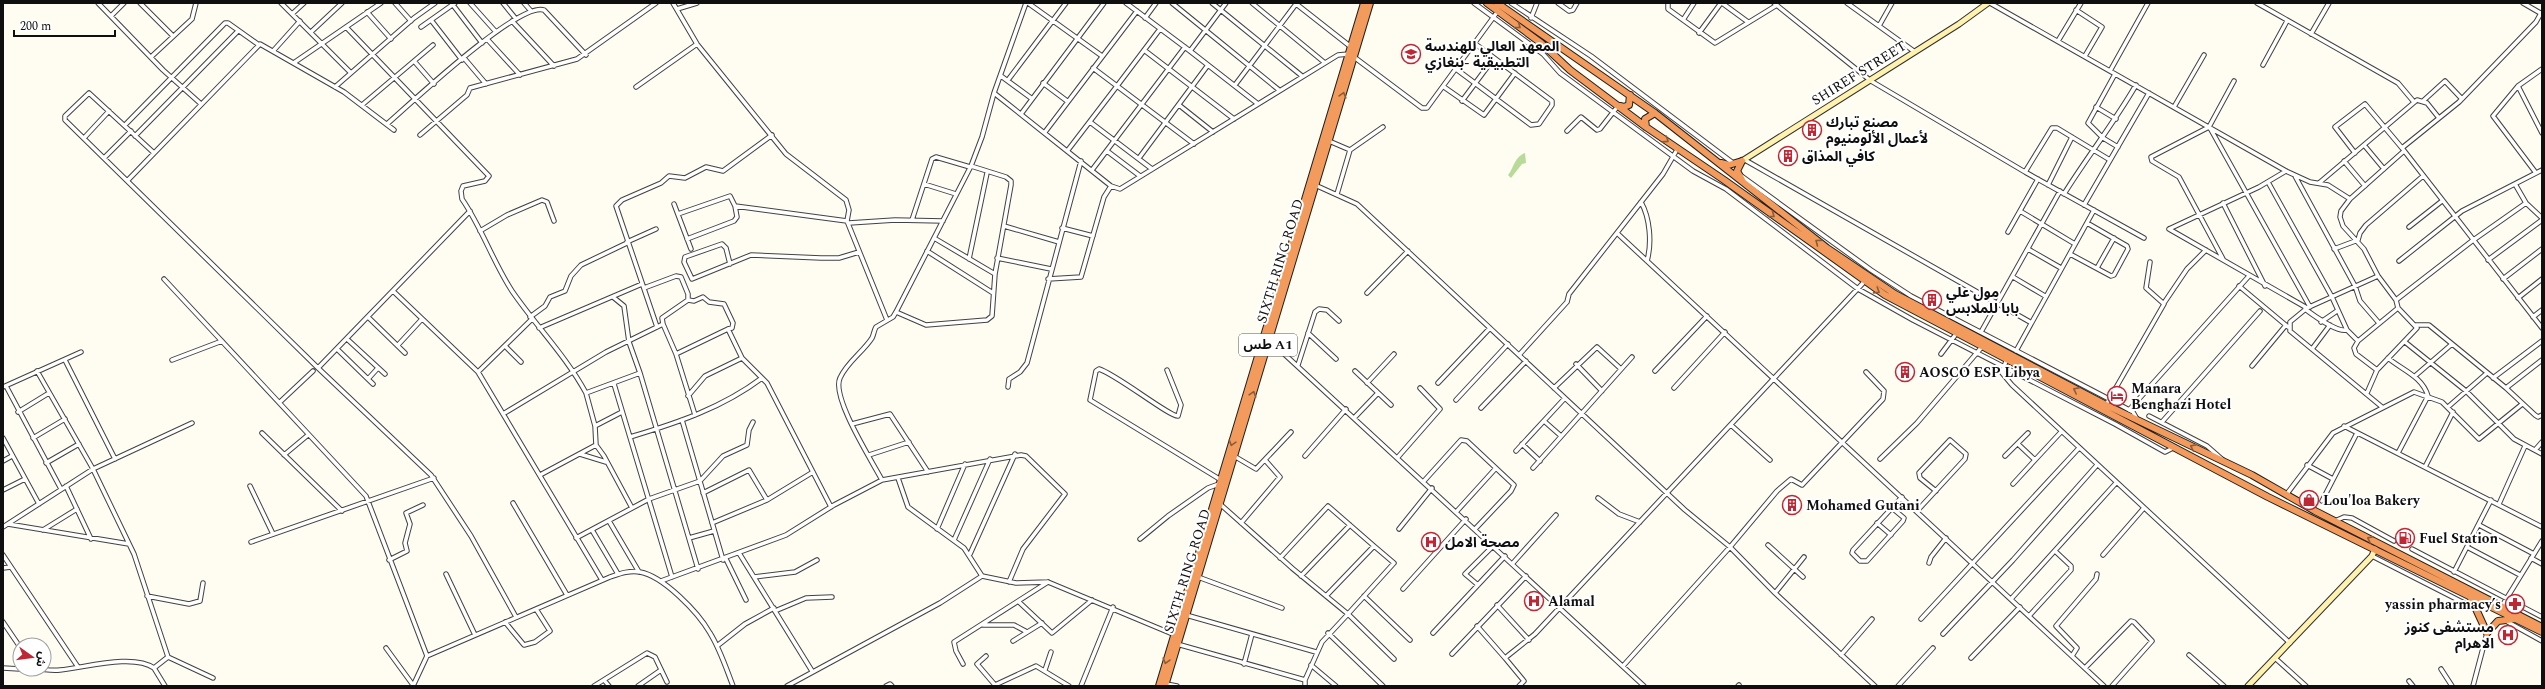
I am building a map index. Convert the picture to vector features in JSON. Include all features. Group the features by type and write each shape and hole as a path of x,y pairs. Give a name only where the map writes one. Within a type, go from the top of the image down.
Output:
{"highway":[{"name":"SIXTH RING ROAD","path":"1165,685 1178,644 1177,636 1220,482 1329,141 1351,55 1351,47 1364,3"},
{"name":"SIXTH RING ROAD","path":"1159,686 1186,615 1198,578 1269,340 1277,302 1351,55 1370,3"},
{"path":"1487,3 1646,127 1678,148 1864,282 1916,314 1932,326 1959,332 2004,364 2175,447 2268,497 2375,548 2542,632"},
{"path":"1497,3 1655,113 1717,161 1745,185 1870,278 1907,302 1959,332 2107,402 2137,420 2252,475 2335,521 2542,627"},
{"path":"1618,106 1624,108 1629,105 1630,95"},
{"path":"1646,127 1645,119 1655,113"},
{"path":"1717,161 1734,164 1744,160"},
{"path":"1744,160 1738,174 1745,185"},
{"path":"2246,485 2255,483 2252,475"},
{"path":"2268,497 2264,493 2264,488 2272,486"},
{"path":"2470,596 2474,608 2487,633 2503,620 2515,618"}],"main road":[{"name":"SHIREF STREET","path":"1744,160 1871,81 1989,3"},
{"path":"2248,686 2372,556 2375,548"}],"street":[{"path":"98,3 182,88 201,104"},
{"path":"111,16 124,3"},
{"path":"140,3 174,36"},
{"path":"151,57 193,17 196,3"},
{"path":"281,3 351,73"},
{"path":"292,14 304,3"},
{"path":"311,32 342,3"},
{"path":"294,62 381,3"},
{"path":"395,3 412,21"},
{"path":"335,87 435,3"},
{"path":"470,3 496,32"},
{"path":"503,3 514,20 554,66"},
{"path":"524,3 531,11"},
{"path":"420,135 467,95 470,88 554,66 586,55 656,3"},
{"path":"673,3 697,44 724,80 772,135 786,154 846,200 849,210 848,222 887,320"},
{"path":"677,9 697,3"},
{"path":"882,480 852,424 839,392 839,379 847,366 873,337 876,327 896,312 971,167 982,137 994,93 1027,3 1102,56"},
{"path":"1008,80 1066,3"},
{"path":"1021,114 1031,98 1104,3"},
{"path":"1126,3 1258,104"},
{"path":"1146,18 1156,3"},
{"path":"1172,3 1280,90"},
{"path":"1212,3 1302,76"},
{"path":"1190,51 1226,3"},
{"path":"1252,3 1325,63"},
{"path":"1235,85 1296,3 1351,47"},
{"path":"1474,3 1543,54 1560,73 1692,171 1726,189 1858,289 1913,320 1932,326 1953,341 1978,354 2004,364 2003,376 2143,509 2290,643"},
{"path":"1510,3 1591,56 1734,164"},
{"path":"1531,18 1537,3"},
{"path":"1558,3 1569,11 1573,10 1577,3"},
{"path":"1668,3 1668,9 1699,33 1715,43 1775,4 1871,81 2025,172 2144,238"},
{"path":"1683,20 1694,3"},
{"path":"1699,33 1722,3 1748,22"},
{"path":"1847,3 1915,52"},
{"path":"1879,26 1892,3"},
{"path":"1989,3 2295,176 2328,185 2350,199"},
{"path":"2058,41 2081,3"},
{"path":"2110,71 2148,3"},
{"path":"2257,3 2398,83 2414,102"},
{"path":"2311,34 2329,3"},
{"path":"2523,3 2541,13 2536,22 2462,99 2403,150 2350,199 2341,211 2340,222 2358,240 2378,276 2396,300 2398,308 2416,325 2427,324 2506,388 2521,405 2537,417 2542,415"},
{"path":"421,27 454,4 482,43"},
{"path":"387,124 487,39 514,20 531,11 544,10 586,55"},
{"path":"2076,10 2102,27 2085,56"},
{"path":"1045,132 1067,101 1137,11"},
{"path":"994,93 1068,150 1111,186 1120,189 1302,76 1342,53 1351,55 1424,108 1429,107 1498,11"},
{"path":"367,12 391,39"},
{"path":"431,20 486,84"},
{"path":"2263,65 2287,21"},
{"path":"274,50 300,22"},
{"path":"125,125 225,23 259,44 263,44 274,50 335,87 362,105 394,130"},
{"path":"346,27 488,176 485,181 462,187 462,199 470,211 497,268 531,318 574,370 586,393 595,426 596,445 604,456 632,508"},
{"path":"1068,150 1160,29"},
{"path":"135,136 238,30"},
{"path":"487,39 520,75"},
{"path":"1456,69 1531,125 1539,124 1552,105 1552,101 1474,43"},
{"path":"128,180 259,44"},
{"path":"636,87 697,44"},
{"path":"362,105 433,45"},
{"path":"1092,170 1185,47"},
{"path":"1144,50 1234,118"},
{"path":"2174,107 2204,55"},
{"path":"1586,65 1591,56"},
{"path":"1462,101 1494,58"},
{"path":"414,61 434,84"},
{"path":"1139,158 1208,65"},
{"path":"1093,68 1194,144"},
{"path":"2536,173 2493,116 2518,86 2542,68"},
{"path":"1444,87 1482,115 1515,73"},
{"path":"2115,74 2088,123 2103,138 2118,147"},
{"path":"1001,76 1031,98"},
{"path":"2319,183 2414,102 2423,100 2445,80 2462,99"},
{"path":"2224,261 2200,213 2179,178 2174,172 2152,161 2151,157 2209,127 2234,81"},
{"path":"1043,83 1067,101"},
{"path":"2064,194 2093,149 2103,138 2136,85"},
{"path":"2518,86 2542,133"},
{"path":"154,153 89,93 65,116 65,120 128,180 318,368 434,478 470,536 516,617"},
{"path":"2084,205 2149,93"},
{"path":"2423,100 2439,118"},
{"path":"2355,152 2336,129 2336,126 2365,104 2424,176 2472,240 2542,328"},
{"path":"1178,105 1213,132"},
{"path":"1567,131 1580,117 1597,130 1600,129 1618,106"},
{"path":"2096,107 2116,118"},
{"path":"84,138 109,111"},
{"path":"1090,122 1152,168"},
{"path":"1337,194 1350,150 1383,127"},
{"path":"2209,127 2308,308 2321,322 2342,331 2347,330"},
{"path":"2025,172 2049,129 2056,128 2110,160"},
{"path":"104,158 131,131"},
{"path":"657,327 616,209 617,203 636,193 661,183 668,176 684,178 706,167 723,171 772,135"},
{"path":"2048,185 2072,137"},
{"path":"1329,141 1350,150"},
{"path":"2364,145 2384,169"},
{"path":"1519,355 1567,302 1569,294 1618,234 1663,174 1678,148"},
{"path":"1107,151 1140,176"},
{"path":"896,312 926,325 987,320 992,316 997,258 1011,181 971,167 934,157 912,220"},
{"path":"1744,160 1997,305 2030,322"},
{"path":"1008,387 1009,378 1020,372 1027,363 1048,279 1081,161"},
{"path":"2344,161 2365,186"},
{"path":"2399,261 2454,216 2542,170"},
{"path":"2286,171 2246,193 2200,213 2169,229 2266,286 2308,308"},
{"path":"969,259 987,173"},
{"path":"1738,174 1884,279 1965,324 2016,350 2107,402 2129,410 2137,420"},
{"path":"2295,176 2355,286 2360,301 2379,323"},
{"path":"2358,240 2360,232 2366,224 2424,176"},
{"path":"2008,232 2038,179"},
{"path":"2268,182 2332,297 2337,311 2347,330 2358,341"},
{"path":"924,184 956,194"},
{"path":"2488,260 2542,219 2526,203 2515,184"},
{"path":"1315,185 1357,204 1581,414 1730,547 1775,593 1875,686"},
{"path":"1048,279 1081,277 1104,197 1111,186"},
{"path":"1981,332 2060,191"},
{"path":"678,214 726,196 732,197 737,217 734,221 687,239"},
{"path":"480,231 507,215 542,200 547,202 554,221"},
{"path":"2409,227 2442,200"},
{"path":"1642,202 1646,215 1650,247 1648,261"},
{"path":"2223,203 2266,286"},
{"path":"2396,300 2472,240 2526,203"},
{"path":"674,204 691,249"},
{"path":"735,206 848,222 912,220 943,221"},
{"path":"2013,357 2030,322 2094,210"},
{"path":"318,368 470,211"},
{"path":"2020,211 2075,244"},
{"path":"2070,254 2111,276 2114,275 2128,249 2127,246 2087,223"},
{"path":"1004,226 1059,242"},
{"path":"1062,228 1094,236"},
{"path":"478,372 531,318 545,306 550,297 564,290 571,276 581,265 656,229"},
{"path":"1618,234 1775,378 2104,686"},
{"path":"934,238 995,274"},
{"path":"2097,268 2114,238"},
{"path":"2334,249 2358,240"},
{"path":"730,264 726,248 722,244 685,257 684,262 692,279 730,264 750,255 839,258 859,252"},
{"path":"2503,279 2542,249"},
{"path":"2028,250 2061,268"},
{"path":"2107,402 2164,303 2187,269 2206,250"},
{"path":"927,251 993,293"},
{"path":"1368,293 1408,251"},
{"path":"997,258 1051,269"},
{"path":"2150,262 2146,288 2148,292 2164,303"},
{"path":"644,288 679,275 687,291 688,300"},
{"path":"2129,410 2249,276"},
{"path":"2252,366 2294,318 2308,308 2378,276"},
{"path":"2013,277 2046,296"},
{"path":"164,279 280,402 308,435 361,490 368,501 389,560 427,656"},
{"path":"2518,298 2542,279"},
{"path":"1505,658 1529,640 1560,608 1864,282"},
{"path":"539,328 613,298 642,284"},
{"path":"2239,286 2382,407"},
{"path":"393,291 478,372 602,580"},
{"path":"676,354 732,328 733,323 724,304 709,302 702,297 694,301 688,300 664,316 662,320 676,354 695,415"},
{"path":"613,298 624,306 629,342 640,373 657,429 673,491 698,569"},
{"path":"2377,370 2355,352 2358,341 2398,308"},
{"path":"1298,365 1312,318 1319,309 1327,310 1339,321"},
{"path":"2533,317 2542,310"},
{"path":"2162,422 2260,311"},
{"path":"2321,322 2337,311"},
{"path":"1913,320 1916,314"},
{"path":"1655,371 1707,316"},
{"path":"368,317 405,353"},
{"path":"398,345 422,319"},
{"path":"503,414 574,370 663,324"},
{"path":"1941,354 1953,341 1965,324"},
{"path":"2312,349 2330,325"},
{"path":"2367,393 2377,370 2416,330 2416,325"},
{"path":"1438,383 1490,328"},
{"path":"728,329 742,358 767,383 831,507"},
{"path":"1674,388 1725,332"},
{"path":"1308,334 1336,359"},
{"path":"347,339 384,374"},
{"path":"1269,340 1476,528 1644,686"},
{"path":"172,360 222,341"},
{"path":"2493,378 2542,341"},
{"path":"2405,342 2466,391 2514,439 2542,454"},
{"path":"1456,400 1508,344"},
{"path":"2415,376 2452,344"},
{"path":"505,346 521,362"},
{"path":"1554,388 1576,364 1597,347 1621,369"},
{"path":"1880,459 1917,423 1978,354 1981,348"},
{"path":"337,350 373,384"},
{"path":"61,489 4,387 81,352"},
{"path":"1367,383 1394,354"},
{"path":"1533,468 1632,357"},
{"path":"688,396 705,376 742,358"},
{"path":"2388,358 2402,370 2415,376 2423,384 2428,396"},
{"path":"65,360 115,459"},
{"path":"2506,388 2542,360"},
{"path":"1481,408 1526,361"},
{"path":"1576,364 1602,391"},
{"path":"368,379 378,368"},
{"path":"1166,370 1181,405 1178,416 1173,416 1147,397 1099,369 1096,371 1090,400 1220,482"},
{"path":"38,371 93,469 129,544 168,657 213,678"},
{"path":"280,402 313,371"},
{"path":"1355,371 1391,405"},
{"path":"1623,666 1730,547 1777,491 1791,479 1802,486 1844,443 1885,396 1884,391 1866,372"},
{"path":"586,393 614,384 640,373"},
{"path":"2448,407 2487,374"},
{"path":"630,437 682,420 738,396 762,378"},
{"path":"614,384 672,577"},
{"path":"1398,457 1440,409 1420,388"},
{"path":"2286,495 2307,465 2333,433 2344,426 2414,392 2428,396 2448,407 2480,439 2521,405"},
{"path":"18,412 49,393"},
{"path":"1355,417 1378,393"},
{"path":"2398,453 2428,396"},
{"path":"1516,451 1565,398"},
{"path":"1305,456 1346,409"},
{"path":"595,426 622,412"},
{"path":"2425,467 2453,412"},
{"path":"852,424 890,414 928,472"},
{"path":"2149,416 2207,446 2224,462"},
{"path":"32,438 65,419"},
{"path":"682,420 714,531 724,559 746,600"},
{"path":"1544,421 1561,436"},
{"path":"576,538 649,499 700,481 723,456 747,445 749,430 753,422"},
{"path":"3,527 93,469 192,423"},
{"path":"1731,425 1770,460"},
{"path":"2344,426 2542,527"},
{"path":"1234,456 1254,469 1259,468 1291,432"},
{"path":"2014,484 2061,432"},
{"path":"262,433 342,511"},
{"path":"2005,456 2028,433"},
{"path":"2322,501 2357,433"},
{"path":"284,454 308,435"},
{"path":"3,438 39,504"},
{"path":"1424,481 1463,439 1513,483 1514,488 1476,528"},
{"path":"1917,511 1936,491 1966,457 1966,454 1950,440 1919,473 1920,478 1936,491"},
{"path":"869,455 909,442"},
{"path":"2535,450 2542,442"},
{"path":"46,463 79,444"},
{"path":"1522,444 1540,460"},
{"path":"2018,444 2035,460"},
{"path":"540,475 596,445"},
{"path":"2499,504 2525,446"},
{"path":"1921,619 2079,448"},
{"path":"580,454 606,462"},
{"path":"970,554 1015,454"},
{"path":"661,581 698,569 786,535 831,507 882,480 1015,454 1026,456 1065,494 1023,549 1010,582"},
{"path":"3,461 12,456"},
{"path":"954,540 990,459"},
{"path":"1241,523 1280,477 1279,473 1266,460"},
{"path":"937,529 965,464"},
{"path":"1943,634 2097,465"},
{"path":"2307,465 2333,479"},
{"path":"1457,511 1496,468"},
{"path":"703,492 749,470 767,500"},
{"path":"712,523 767,500 813,472"},
{"path":"251,542 434,478"},
{"path":"898,478 908,507 954,540 970,554 982,576"},
{"path":"3,490 25,479"},
{"path":"1140,539 1168,516 1208,488 1220,482"},
{"path":"2011,599 2116,483"},
{"path":"66,486 91,539"},
{"path":"250,486 273,534"},
{"path":"1399,529 1432,488"},
{"path":"1892,508 1904,520 1867,561 1860,561 1852,551 1902,497"},
{"path":"1598,498 1619,514 1640,522"},
{"path":"2454,572 2491,500"},
{"path":"514,503 567,596"},
{"path":"1220,504 1280,558 1348,614 1394,659"},
{"path":"389,560 407,551 405,543 410,524 406,513 423,505"},
{"path":"1280,558 1328,506 1394,563 1328,634 1316,652 1305,680 1305,686"},
{"path":"43,530 77,509"},
{"path":"2103,555 2143,509"},
{"path":"1513,564 1556,515"},
{"path":"2335,521 2344,517 2352,518 2394,540"},
{"path":"1403,589 1466,519"},
{"path":"609,521 639,572"},
{"path":"1877,523 1891,535"},
{"path":"8,524 91,539 129,544"},
{"path":"1301,576 1350,525"},
{"path":"2479,525 2534,554"},
{"path":"592,530 618,574"},
{"path":"689,538 714,531"},
{"path":"1929,563 1931,557 1946,538"},
{"path":"2502,606 2542,541"},
{"path":"1478,585 1465,574 1494,545"},
{"path":"1768,545 1803,576"},
{"path":"1326,596 1374,546"},
{"path":"2467,547 2520,575"},
{"path":"2412,549 2506,600 2542,617"},
{"path":"2029,616 2071,570 2071,566 2055,551"},
{"path":"739,553 812,671"},
{"path":"3,555 78,667"},
{"path":"1433,633 1506,556"},
{"path":"2372,556 2422,580 2474,608"},
{"path":"1775,593 1804,557"},
{"path":"2531,558 2542,564"},
{"path":"754,577 795,572 818,560"},
{"path":"3,568 11,567"},
{"path":"386,648 413,686 427,656 602,580 618,574 639,572 661,581 691,609 709,631 717,646 733,686"},
{"path":"2422,580 2425,573"},
{"path":"446,574 475,635"},
{"path":"2072,656 2077,648 2056,626 2096,579 2097,574"},
{"path":"787,686 812,671 940,603 982,576 1010,582 1048,582 1113,607 1177,636"},
{"path":"1452,654 1526,576"},
{"path":"1198,578 1282,608"},
{"path":"963,664 956,651 954,642 983,625 1048,582"},
{"path":"147,596 192,604 200,601 203,583"},
{"path":"1364,596 1410,640"},
{"path":"717,646 745,624 775,609 806,598 832,597"},
{"path":"1019,602 1054,633 1092,600"},
{"path":"1497,605 1529,640"},
{"path":"1081,686 1113,607"},
{"path":"1971,658 2020,607"},
{"path":"505,622 524,645 535,642 550,631 536,609"},
{"path":"1186,615 1316,652"},
{"path":"1841,655 1872,619"},
{"path":"2503,620 2542,641"},
{"path":"2085,668 2130,621 2134,622 2152,641 2112,686"},
{"path":"3,622 13,637"},
{"path":"1013,641 1042,623"},
{"path":"983,625 1014,625 1027,632"},
{"path":"1477,626 1524,681 1519,686"},
{"path":"2473,686 2487,633"},
{"path":"1244,664 1252,634"},
{"path":"1328,634 1383,686"},
{"path":"1178,644 1244,664 1305,680"},
{"path":"1898,686 1933,648"},
{"path":"1045,670 1051,652"},
{"path":"594,686 647,653 655,657 667,682"},
{"path":"2189,655 2224,686"},
{"path":"986,656 977,664 996,685 1036,666 1045,670 1069,686"},
{"path":"154,668 168,657"},
{"path":"2275,658 2306,686"},
{"path":"52,670 127,662 146,664 154,668 165,686"},
{"path":"1311,665 1336,686"},
{"path":"2441,669 2452,686"},
{"path":"638,686 662,670"},
{"path":"604,680 609,686"},
{"path":"2409,681 2413,686"},
{"path":"886,686 890,684 892,686"},
{"path":"1165,685 1178,686"}],"green space":[{"path":"1525,153 1526,163 1522,164 1511,178 1508,175 1514,164 1518,157"}],"place":[{"name":"المعهد العالي للهندسة التطبيقية -بنغازي","path":"1411,54"},
{"name":"مصنع تبارك لأعمال الألومنيوم","path":"1812,130"},
{"name":"كافي المذاق","path":"1788,156"},
{"name":"مول علي بابا للملابس","path":"1932,300"},
{"name":"AOSCO ESP Libya","path":"1905,372"},
{"name":"Manara Benghazi Hotel","path":"2117,396"},
{"name":"Lou'loa Bakery","path":"2309,500"},
{"name":"Mohamed Gutani","path":"1792,505"},
{"name":"Fuel Station","path":"2405,538"},
{"name":"مصحة الامل","path":"1431,542"},
{"name":"Alamal","path":"1534,601"},
{"name":"yassin pharmacy’s","path":"2515,604"},
{"name":"مستشفى كنوز الاهرام","path":"2508,635"}]}
